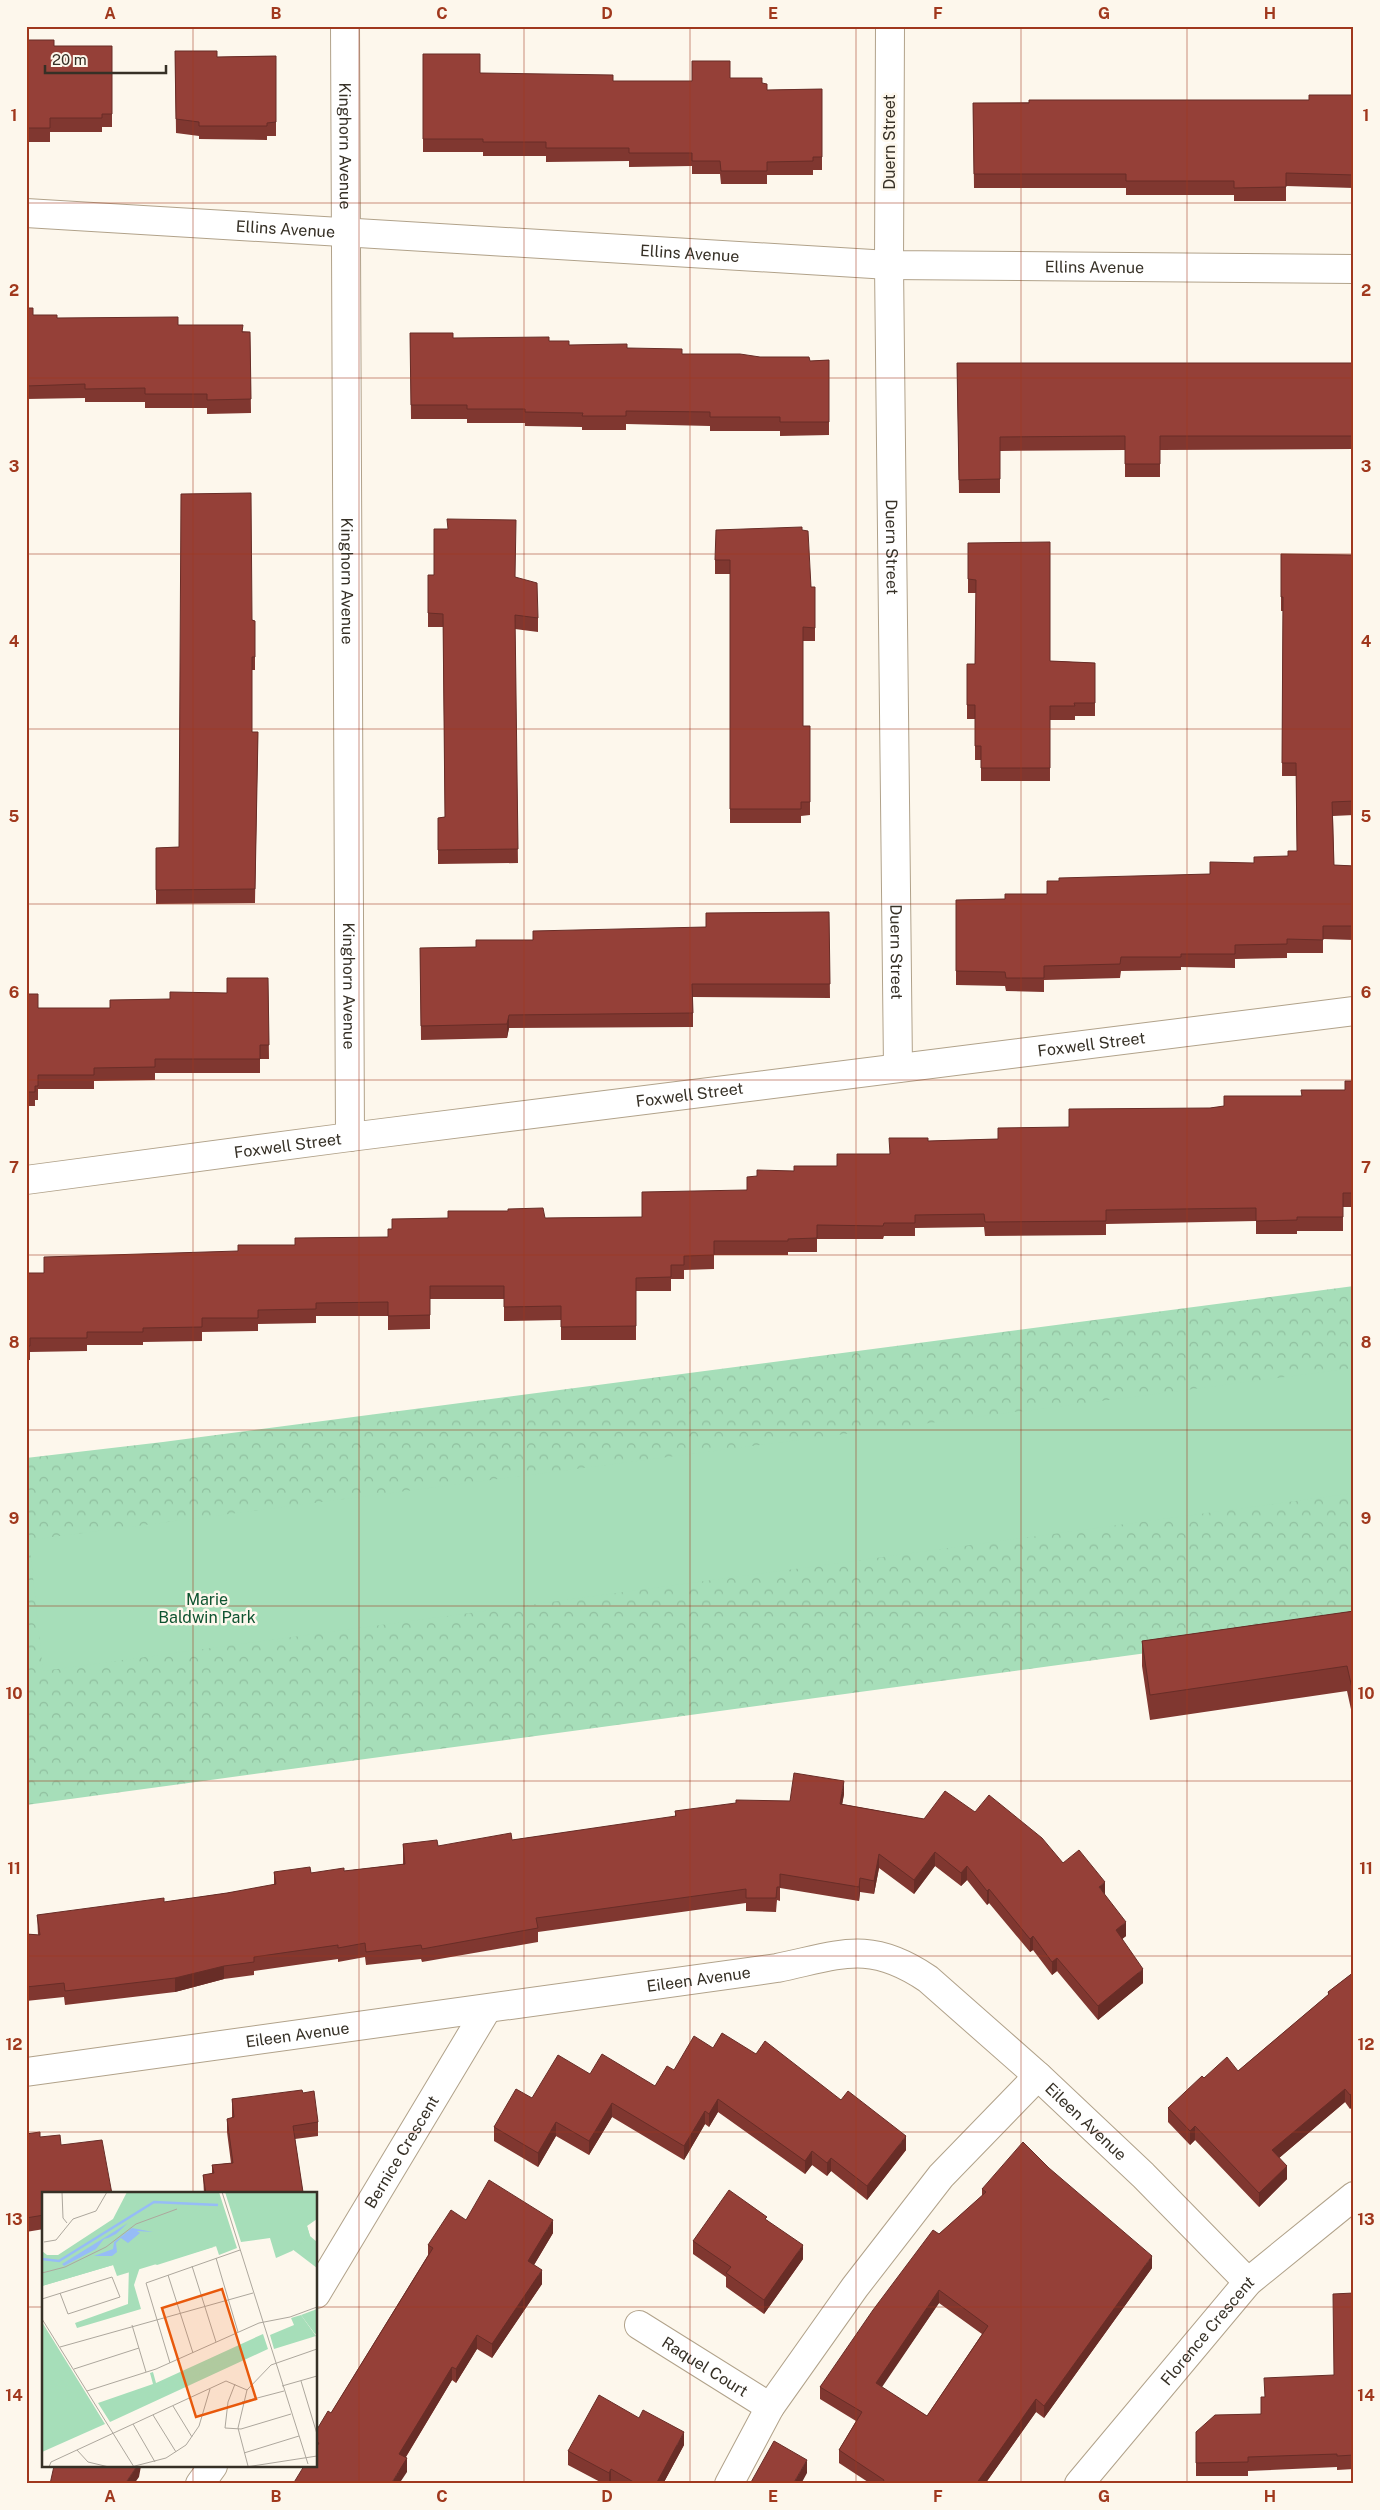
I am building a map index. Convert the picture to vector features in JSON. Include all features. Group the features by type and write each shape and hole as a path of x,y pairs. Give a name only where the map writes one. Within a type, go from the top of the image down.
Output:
{"street":[{"name":"Kinghorn Avenue","path":"344,26 350,1137"},
{"name":"Duern Street","path":"890,26 889,265 898,1068"},
{"name":"Ellins Avenue","path":"26,213 889,265 1354,269"},
{"name":"Foxwell Street","path":"26,1180 350,1137 1354,1011"},
{"name":"Eileen Avenue","path":"26,2072 776,1968 850,1953 870,1953 912,1969 928,1979 1038,2076 1143,2175 1248,2282"},
{"name":"Bernice Crescent","path":"318,2291 488,2009"},
{"path":"729,2484 770,2407 855,2287 941,2176 1038,2076"},
{"name":"Florence Crescent","path":"1079,2484 1248,2282 1354,2196"},
{"name":"Raquel Court","path":"639,2325 770,2407"},
{"path":"200,2484 212,2468"}],"green space":[{"name":"Marie Baldwin Park","path":"1354,1286 1354,1625 26,1805 26,1458 163,1442"},
{"path":"1354,1368 1354,1493 43,1671 29,1540"}],"building":[{"path":"26,40 54,40 54,46 112,46 112,114 102,114 102,118 50,118 50,128 26,128"},
{"path":"175,51 217,51 217,57 276,56 276,122 267,123 267,126 199,126 199,122 176,119"},
{"path":"423,54 480,54 480,73 613,75 613,81 692,81 692,61 730,61 730,78 762,78 762,83 767,84 767,90 822,89 822,157 813,157 813,161 767,162 767,171 721,171 720,161 692,161 692,153 629,153 629,148 546,148 546,142 483,142 483,139 423,139"},
{"path":"1309,95 1354,95 1354,175 1286,173 1286,187 1234,188 1234,181 1126,181 1126,174 974,174 973,103 1029,103 1029,100 1309,100"},
{"path":"26,308 33,308 33,315 57,315 57,318 178,317 178,325 243,325 242,332 250,332 251,399 207,400 207,394 145,394 145,388 85,389 85,384 26,386"},
{"path":"410,333 453,333 453,338 549,337 549,341 569,341 569,345 627,344 627,348 682,349 682,354 740,354 760,357 809,357 810,361 829,360 829,422 780,422 780,417 710,417 710,412 626,411 626,416 582,416 583,413 525,412 525,409 467,409 467,405 411,405"},
{"path":"957,363 1354,363 1354,436 1160,436 1160,464 1125,464 1125,436 1000,437 1000,479 959,480"},
{"path":"251,493 252,620 255,621 255,657 252,657 252,732 258,732 255,889 156,890 156,848 179,847 181,494"},
{"path":"447,519 516,520 515,577 537,583 538,618 515,615 518,849 438,850 438,818 445,817 443,614 428,613 428,575 434,575 434,529 448,529"},
{"path":"802,527 802,530 808,531 811,587 815,587 815,628 803,627 803,726 810,726 810,802 801,802 801,809 730,809 730,560 715,560 716,530"},
{"path":"1050,542 1050,661 1095,663 1095,703 1074,703 1075,706 1050,706 1050,768 981,768 981,746 975,746 975,705 967,705 967,664 975,664 976,580 968,579 968,543"},
{"path":"1281,554 1353,555 1354,801 1332,802 1334,865 1354,866 1354,926 1323,926 1323,940 1287,939 1287,944 1235,945 1235,954 1181,954 1181,957 1121,957 1120,964 1044,966 1044,978 1006,978 1005,972 956,971 956,900 1005,899 1005,894 1047,894 1047,881 1059,881 1059,878 1210,874 1210,862 1254,863 1254,857 1288,856 1288,851 1297,851 1296,763 1282,763 1283,597 1281,597"},
{"path":"829,912 830,984 692,984 693,1013 509,1015 507,1024 421,1026 420,948 476,947 476,940 533,940 533,931 706,927 706,913"},
{"path":"227,978 268,978 269,1045 260,1045 260,1059 155,1059 155,1067 94,1068 94,1075 38,1075 38,1086 35,1086 35,1092 26,1092 26,994 38,994 38,1008 110,1008 110,1000 170,999 170,992 227,993"},
{"path":"1345,1081 1354,1081 1354,1193 1343,1193 1343,1217 1297,1217 1297,1220 1256,1221 1256,1208 1106,1210 1106,1221 985,1222 984,1214 915,1215 915,1223 884,1223 883,1226 817,1225 817,1238 788,1239 788,1241 714,1241 714,1255 684,1256 684,1265 671,1265 671,1277 636,1278 636,1326 561,1327 561,1306 504,1307 504,1286 430,1286 430,1315 388,1316 388,1302 316,1303 316,1309 258,1310 258,1318 202,1318 202,1327 143,1328 143,1332 87,1332 87,1338 30,1338 30,1346 26,1346 26,1273 44,1273 44,1257 238,1251 238,1245 295,1245 295,1238 388,1237 388,1229 392,1229 392,1219 448,1218 448,1211 508,1211 508,1209 543,1208 545,1218 642,1217 642,1192 747,1190 747,1177 757,1176 757,1170 794,1171 794,1166 837,1166 837,1154 890,1154 889,1138 928,1138 928,1141 998,1139 998,1128 1069,1127 1069,1109 1210,1108 1224,1106 1224,1096 1302,1096 1301,1090 1345,1090"},
{"path":"1354,1611 1354,1697 1347,1666 1150,1695 1142,1641"},
{"path":"794,1773 844,1781 840,1804 924,1819 945,1791 975,1812 989,1795 1042,1838 1063,1863 1079,1850 1105,1882 1099,1887 1126,1922 1116,1930 1143,1969 1098,2006 1057,1958 1052,1962 1033,1936 1030,1939 989,1889 987,1891 967,1866 961,1873 935,1852 914,1880 879,1854 874,1881 860,1878 859,1887 780,1874 780,1887 777,1887 776,1898 746,1898 746,1889 536,1918 538,1928 422,1949 421,1945 366,1952 365,1943 338,1948 338,1945 254,1957 254,1962 224,1966 175,1978 65,1991 64,1983 26,1987 26,1934 40,1935 37,1915 164,1898 164,1902 227,1893 276,1884 274,1872 310,1867 311,1873 344,1868 344,1871 405,1864 403,1844 437,1840 438,1846 511,1833 512,1840 676,1816 675,1811 736,1803 736,1800 790,1801"},
{"path":"1354,1972 1354,2092 1350,2095 1345,2089 1272,2150 1287,2166 1259,2193 1195,2126 1190,2131 1168,2108 1202,2076 1204,2078 1227,2057 1238,2071 1329,1994 1328,1992"},
{"path":"722,2033 756,2054 765,2041 841,2100 848,2091 906,2136 867,2186 831,2158 827,2163 812,2151 805,2161 718,2099 709,2114 705,2111 684,2146 612,2103 589,2141 556,2122 538,2153 494,2127 516,2089 532,2098 558,2055 590,2074 602,2054 655,2086 667,2066 674,2070 694,2036 713,2048"},
{"path":"302,2090 303,2093 314,2091 318,2122 293,2126 303,2192 206,2192 203,2175 214,2173 212,2165 233,2163 227,2119 234,2117 232,2099"},
{"path":"40,2132 40,2137 60,2135 61,2145 102,2140 112,2192 42,2192 42,2215 26,2218 26,2134"},
{"path":"1023,2142 1049,2168 1152,2256 1044,2406 1036,2399 976,2484 882,2484 884,2480 839,2450 862,2412 820,2387 873,2310 933,2230 939,2234 986,2192 982,2189","holes":["939,2290 988,2326 927,2416 876,2383"]},
{"path":"489,2180 553,2220 528,2261 542,2270 492,2344 477,2335 456,2369 452,2367 399,2454 407,2458 391,2484 293,2484 303,2468 318,2468 318,2428 328,2411 331,2413 433,2248 428,2245 451,2210 466,2220"},
{"path":"729,2190 767,2217 765,2219 803,2245 764,2300 726,2273 731,2267 693,2241"},
{"path":"1354,2293 1354,2455 1248,2457 1248,2462 1196,2463 1196,2432 1215,2415 1261,2414 1261,2397 1265,2397 1264,2378 1334,2375 1333,2294"},
{"path":"599,2395 639,2418 643,2410 684,2432 656,2484 637,2484 611,2469 609,2473 568,2451"},
{"path":"774,2441 807,2460 793,2484 750,2484"},
{"path":"54,2468 136,2468 125,2484 50,2484"}]}
